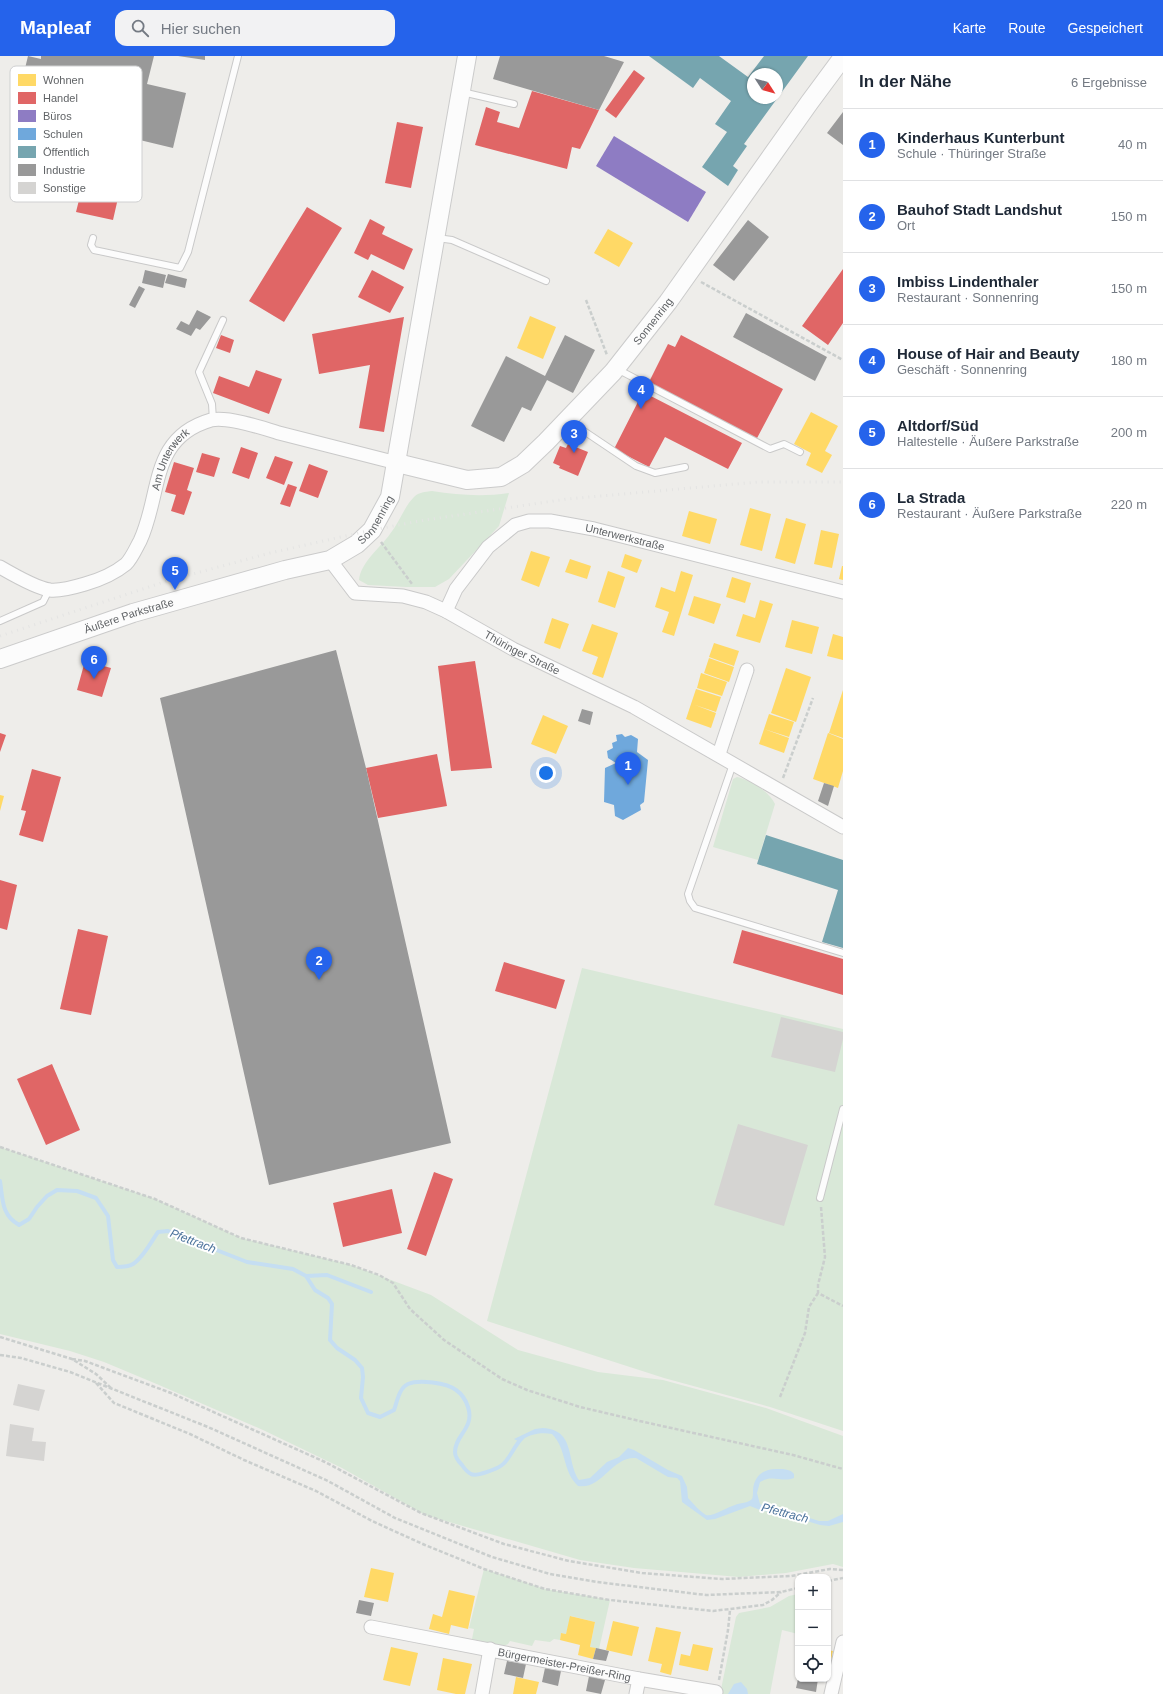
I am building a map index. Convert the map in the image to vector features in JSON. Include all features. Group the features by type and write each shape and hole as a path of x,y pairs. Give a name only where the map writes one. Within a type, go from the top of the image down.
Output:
{"street":[{"name":"Sonnenring","path":"330,560 357,544 372,530 390,497 468,56"},
{"name":"Sonnenring","path":"396,463 467,480 501,477 523,464 614,370 688,275 843,57"},
{"name":"Am Unterwerk","path":"50,590 89,583 111,574 127,563 136,550 143,535 162,463 168,450 177,439 189,429 213,420 226,420 255,426 396,463"},
{"name":"Unterwerkstraße","path":"446,611 456,589 488,547 515,525 529,521 550,521 594,529 843,592"},
{"name":"Thüringer Straße","path":"330,560 355,593 403,596 426,602 446,611 513,649 634,707 719,754 843,827"},
{"name":"Äußere Parkstraße","path":"0,659 133,614 285,570 330,560"},
{"path":"0,567 18,577 50,590"},
{"path":"719,754 747,670"},
{"name":"Bürgermeister-Preißer-Ring","path":"371,1627 639,1679 716,1692"},
{"path":"831,1694 843,1642"},
{"name":"Bürgermeister-Preißer-Ring","path":"482,1694 490,1649"},
{"name":"Bürgermeister-Preißer-Ring","path":"636,1694 639,1679"}],"lane":[{"path":"93,238 91,245 94,250 180,268 188,252 238,56"},
{"path":"461,92 514,104"},
{"path":"437,238 452,240 546,281"},
{"path":"213,420 212,404 199,372 223,320"},
{"path":"614,370 770,449 784,444 800,452"},
{"path":"567,420 636,466 655,473 685,467"},
{"path":"0,620 43,602 50,590"},
{"path":"734,764 688,894 690,901 695,908 843,953"},
{"path":"820,1198 843,1109"}],"path":[{"path":"688,275 842,360 843,356"},
{"path":"586,300 614,370"},
{"path":"372,530 426,602"},
{"path":"778,790 813,698"},
{"path":"0,1147 155,1199 241,1238 351,1265 380,1275 393,1283 410,1309 444,1340 502,1379 527,1390 587,1409 793,1455 843,1469"},
{"path":"780,1397 805,1333 808,1307 818,1293 818,1285 825,1257 820,1198"},
{"path":"818,1293 843,1306"},
{"path":"0,1337 72,1359 85,1361 171,1393 325,1462 421,1513 504,1544 568,1561 596,1566 650,1573 722,1579 791,1576 830,1569 843,1570"},
{"path":"1,1356 21,1358 70,1372 208,1427 328,1481 395,1518 492,1557 550,1574 597,1582 706,1595 781,1592 795,1589"},
{"path":"72,1359 96,1374 114,1390"},
{"path":"95,1383 114,1403 190,1434 244,1460 316,1491 372,1521 484,1569 545,1589 562,1593 713,1611 763,1605 772,1600 781,1592"},
{"path":"831,1580 843,1578"},
{"path":"716,1692 728,1630 730,1610"}],"green space":[{"path":"432,491 470,495 509,493 499,526 449,579 435,587 368,585 359,580 363,567 393,530 410,501 422,492"},
{"path":"737,777 759,787 772,799 775,804 758,860 713,847 733,779"},
{"path":"582,968 843,1029 843,1431 770,1407 664,1378 487,1321"},
{"path":"0,1147 155,1199 241,1238 351,1265 431,1295 518,1350 598,1372 663,1380 766,1408 843,1436 843,1567 833,1564 786,1573 739,1577 634,1568 580,1560 425,1515 342,1468 263,1430 159,1385 104,1362 70,1351 0,1334"},
{"path":"484,1569 545,1589 610,1600 599,1649 590,1647 595,1622 571,1616 566,1634 561,1633 560,1640 554,1639 550,1642 535,1640 532,1646 510,1641 504,1646 472,1639 474,1629 469,1628"},
{"path":"795,1595 795,1633 782,1630 770,1694 720,1694 736,1617 739,1613 770,1607 789,1596"}],"water":[{"path":"543,1428 553,1430 561,1434 565,1440 579,1480 590,1478 607,1462 619,1457 628,1448 682,1476 687,1487 688,1498 701,1511 706,1515 709,1515 751,1500 753,1497 755,1481 761,1474 768,1470 785,1469 794,1474 794,1478 785,1480 769,1479 760,1482 757,1493 760,1504 772,1510 797,1514 819,1521 828,1521 843,1514 843,1522 829,1526 820,1525 797,1518 760,1510 750,1506 715,1519 707,1520 682,1502 680,1481 677,1478 668,1477 636,1458 620,1462 594,1483 586,1486 578,1486 569,1474 560,1446 552,1434 535,1434 523,1439 520,1442 514,1439 535,1429"},
{"path":"741,1682 747,1689 748,1694 728,1694 734,1684"}],"building: Wohnen":[{"path":"608,229 633,243 619,267 594,253"},
{"path":"530,316 556,327 543,359 517,348"},
{"path":"811,412 838,426 825,451 832,455 822,473 806,465 811,453 794,444"},
{"path":"750,508 771,514 762,551 740,545"},
{"path":"689,511 717,519 710,544 682,536"},
{"path":"786,518 806,524 795,564 775,558"},
{"path":"821,530 839,534 832,568 814,564"},
{"path":"531,551 550,557 539,587 521,580"},
{"path":"625,554 642,560 637,573 621,567"},
{"path":"570,559 591,566 587,579 565,572"},
{"path":"843,566 843,580 839,579"},
{"path":"608,571 625,577 615,608 598,602"},
{"path":"681,571 693,575 674,636 662,632 669,612 655,607 661,587 675,592"},
{"path":"732,577 751,583 745,603 726,597"},
{"path":"694,596 721,604 714,624 688,615"},
{"path":"760,600 773,604 760,643 736,636 743,614 755,618"},
{"path":"552,618 569,624 560,649 544,643"},
{"path":"792,620 819,627 812,654 785,647"},
{"path":"592,624 618,633 603,678 592,674 598,657 582,651"},
{"path":"833,634 843,637 843,660 827,656"},
{"path":"714,643 739,651 734,666 709,657"},
{"path":"709,658 734,667 729,682 704,673"},
{"path":"786,668 811,677 796,722 771,713"},
{"path":"701,673 727,682 722,696 697,688"},
{"path":"696,689 721,697 716,712 695,705 716,713 711,728 686,719"},
{"path":"843,690 843,738 829,733"},
{"path":"769,714 794,722 789,737 764,729"},
{"path":"543,715 568,726 556,754 531,744"},
{"path":"764,729 789,738 784,753 759,744"},
{"path":"828,733 843,739 843,771 838,788 813,779"},
{"path":"0,795 4,796 0,811"},
{"path":"371,1568 394,1573 388,1602 364,1597"},
{"path":"449,1590 475,1596 468,1629 451,1625 449,1634 429,1629 433,1614 442,1617"},
{"path":"570,1616 595,1622 590,1647 596,1648 593,1659 578,1655 580,1645 560,1640 561,1633 566,1634"},
{"path":"613,1621 639,1627 632,1656 606,1650"},
{"path":"656,1627 681,1632 671,1675 660,1672 662,1664 648,1661"},
{"path":"693,1644 713,1648 708,1671 679,1665 681,1654 690,1656"},
{"path":"391,1647 418,1653 410,1686 383,1680"},
{"path":"443,1658 472,1664 465,1694 456,1694 437,1690"},
{"path":"516,1677 539,1682 536,1694 513,1694"}],"building: Handel":[{"path":"634,70 645,78 616,118 605,110"},
{"path":"532,91 599,110 580,149 572,147 567,169 475,145 486,107 500,112 497,122 519,128"},
{"path":"397,122 423,127 411,188 385,183"},
{"path":"78,202 117,202 113,220 76,212"},
{"path":"307,207 342,228 284,322 249,301"},
{"path":"370,219 385,227 382,234 413,249 404,270 371,254 368,260 354,253"},
{"path":"843,269 843,323 828,345 802,326"},
{"path":"372,270 404,287 390,313 358,297"},
{"path":"404,317 384,432 359,428 370,365 319,374 312,334"},
{"path":"221,335 234,340 230,353 216,348"},
{"path":"681,335 783,389 756,440 648,384 668,344 675,347"},
{"path":"256,370 282,379 269,414 213,393 219,376 249,387"},
{"path":"643,392 742,443 728,469 665,437 649,467 614,449"},
{"path":"568,444 588,452 578,476 559,468 560,466 553,463 560,446 566,448"},
{"path":"241,447 258,453 249,479 232,473"},
{"path":"202,453 220,458 214,477 196,472"},
{"path":"275,456 293,462 284,485 266,478"},
{"path":"174,462 194,468 187,490 192,492 184,515 171,511 176,495 165,492"},
{"path":"309,464 328,471 318,498 299,491"},
{"path":"288,484 297,487 290,507 280,504"},
{"path":"85,661 111,668 102,697 77,690"},
{"path":"475,661 492,768 451,771 438,666"},
{"path":"0,733 6,735 0,752"},
{"path":"437,754 447,806 378,818 366,768"},
{"path":"32,769 61,777 43,842 19,835 26,811 21,810"},
{"path":"0,880 17,885 7,930 0,928"},
{"path":"78,929 108,936 91,1015 60,1009"},
{"path":"742,930 843,959 843,995 733,963"},
{"path":"504,962 565,980 556,1009 495,991"},
{"path":"52,1064 80,1130 46,1145 17,1079"},
{"path":"434,1172 453,1179 426,1256 407,1249"},
{"path":"392,1189 402,1233 343,1247 333,1203"}],"building: Büros":[{"path":"614,136 706,192 688,222 596,166"}],"building: Schulen":[{"path":"622,734 625,737 631,735 638,739 637,752 648,760 644,802 640,805 641,810 623,820 615,816 614,805 604,802 605,768 616,763 608,758 607,751 613,748 612,743 617,741 616,735"}],"building: Öffentlich":[{"path":"649,56 719,56 747,76 747,104 773,104 744,144 747,146 733,166 738,170 728,186 702,167 727,132 715,124 731,101 700,78 693,88"},
{"path":"764,56 808,56 783,90 783,68 755,68"},
{"path":"766,835 843,860 843,948 822,942 838,890 757,864"}],"building: Industrie":[{"path":"28,56 41,59 41,56 154,56 147,84 186,93 173,148 142,141 142,66 26,66"},
{"path":"178,56 205,56 205,60"},
{"path":"500,56 604,56 624,62 599,110 493,79"},
{"path":"843,112 843,145 827,133"},
{"path":"748,220 769,237 734,281 713,265"},
{"path":"145,270 166,275 163,288 142,283"},
{"path":"168,274 187,279 185,288 165,283"},
{"path":"139,286 145,289 135,308 129,305"},
{"path":"197,310 211,317 200,330 196,328 191,336 176,329 181,321 189,325"},
{"path":"746,313 827,357 815,381 733,337"},
{"path":"565,335 595,350 573,393 547,380 531,411 522,407 504,442 471,426 506,356 545,376"},
{"path":"336,650 366,768 451,1143 269,1185 160,698"},
{"path":"582,709 593,712 590,725 578,721"},
{"path":"824,783 834,786 828,806 818,801"},
{"path":"359,1600 374,1603 371,1616 356,1613"},
{"path":"596,1648 609,1651 606,1661 593,1659"},
{"path":"507,1661 526,1664 523,1678 504,1674"},
{"path":"545,1668 561,1671 558,1686 542,1682"},
{"path":"589,1676 605,1680 601,1694 586,1691"},
{"path":"797,1682 818,1682 816,1692 796,1688"}],"building: Sonstige":[{"path":"781,1017 843,1032 843,1039 835,1072 771,1057"},
{"path":"738,1124 808,1145 784,1226 714,1205"},
{"path":"18,1384 45,1390 39,1411 13,1405"},
{"path":"10,1424 34,1428 32,1441 46,1442 44,1461 6,1456"}],"waterway":[{"name":"Pfettrach","path":"0,1181 6,1211 13,1221 19,1225 29,1219 47,1196 57,1190 77,1191 96,1198 108,1216 113,1260 117,1267 133,1264 143,1254 158,1232 168,1231 247,1262 293,1269 306,1276 315,1290 328,1298 332,1304 330,1340 337,1348 355,1360 362,1368 363,1377 361,1398 368,1413 380,1417 394,1410 402,1389 408,1384 413,1383 426,1382 446,1385 456,1390 462,1396 468,1407 469,1420 458,1441 455,1454 458,1461 471,1474 482,1474 502,1465 522,1438"},
{"name":"Pfettrach","path":"306,1276 327,1275 371,1292"}],"railway":[{"path":"0,636 167,581 270,553 372,530 425,520 567,499 758,482 843,482"}],"place":[{"name":"House of Hair and Beauty","path":"641,409"},
{"name":"Imbiss Lindenthaler","path":"574,453"},
{"name":"Altdorf/Süd","path":"175,590"},
{"name":"La Strada","path":"94,679"},
{"name":"Kinderhaus Kunterbunt","path":"628,785"},
{"name":"Bauhof Stadt Landshut","path":"319,980"}]}
